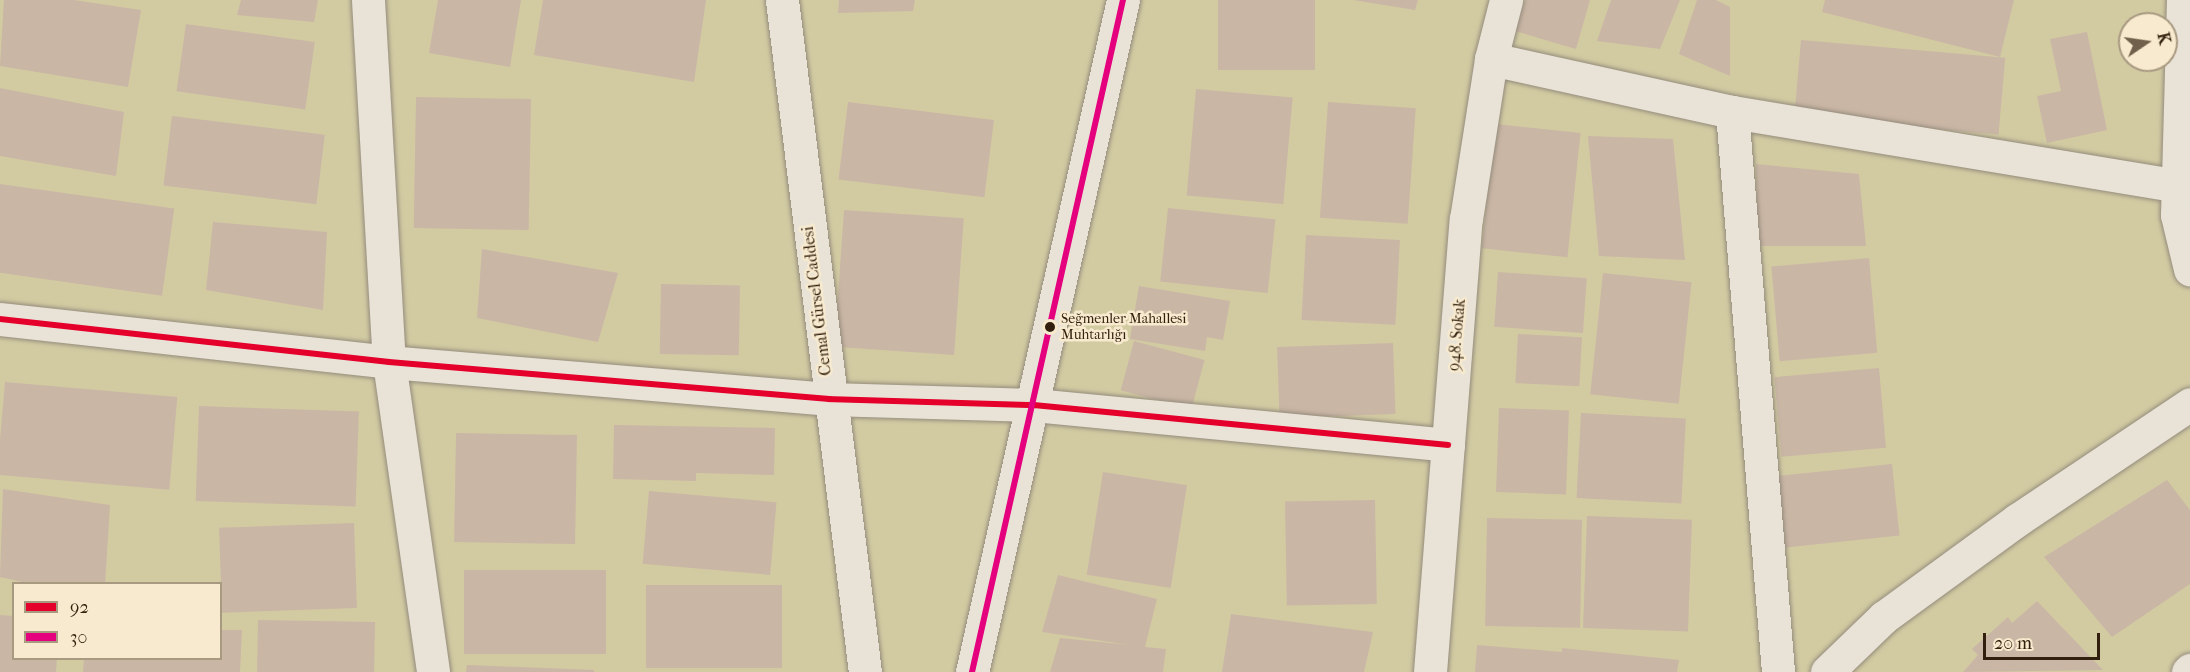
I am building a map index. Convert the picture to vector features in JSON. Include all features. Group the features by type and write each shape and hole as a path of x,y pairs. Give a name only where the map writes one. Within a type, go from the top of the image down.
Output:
{"street":[{"path":"368,0 389,362 433,672"},
{"name":"Cemal Gürsel Caddesi","path":"782,0 829,399 865,672"},
{"path":"972,672 1034,405 1122,0"},
{"name":"948. Sokak","path":"1430,672 1466,219 1491,59 1506,0"},
{"path":"2183,0 2177,215 2190,269"},
{"path":"1491,59 1732,112 2178,186"},
{"path":"1732,112 1778,672"},
{"path":"0,319 389,362 829,399 1034,405 1448,445"},
{"path":"1827,672 1884,617 2017,520 2190,404"}],"shaded area":[{"path":"0,0 2190,0 2190,672 0,672"}],"building":[{"path":"4,0 74,0 141,10 128,87 0,66"},
{"path":"241,0 318,0 314,22 237,15"},
{"path":"438,0 521,0 510,67 429,53"},
{"path":"543,0 706,0 694,82 534,55"},
{"path":"839,0 915,0 913,11 838,13"},
{"path":"1218,0 1315,0 1315,70 1218,70"},
{"path":"1353,0 1418,0 1415,10"},
{"path":"1525,0 1590,0 1576,49 1515,31"},
{"path":"1611,0 1680,0 1660,49 1597,41"},
{"path":"1697,0 1716,0 1730,7 1730,76 1679,54"},
{"path":"1825,0 2014,0 2000,57 1822,12"},
{"path":"186,24 315,42 305,109 177,91"},
{"path":"2087,32 2107,130 2047,143 2037,96 2061,91 2050,39"},
{"path":"1801,40 2005,58 1999,135 1794,117"},
{"path":"0,88 124,112 116,176 0,156"},
{"path":"1196,89 1293,97 1283,204 1187,196"},
{"path":"416,97 531,99 529,230 414,228"},
{"path":"848,102 994,120 984,197 838,179"},
{"path":"1328,102 1416,108 1408,224 1320,218"},
{"path":"172,116 325,135 316,204 163,185"},
{"path":"1495,124 1581,133 1567,257 1482,248"},
{"path":"1588,136 1673,139 1685,260 1599,256"},
{"path":"1756,164 1859,174 1866,246 1758,246"},
{"path":"0,184 174,208 162,296 0,273"},
{"path":"1168,208 1275,219 1268,293 1160,282"},
{"path":"844,210 964,218 954,355 834,347"},
{"path":"213,222 327,232 323,310 206,290"},
{"path":"1306,235 1400,240 1395,325 1302,320"},
{"path":"482,249 618,273 598,342 477,318"},
{"path":"1869,258 1877,353 1780,361 1771,267"},
{"path":"1498,272 1587,278 1583,333 1494,327"},
{"path":"1603,273 1692,282 1679,404 1590,394"},
{"path":"661,284 740,285 739,355 660,354"},
{"path":"1139,286 1230,301 1223,340 1207,337 1205,351 1130,339"},
{"path":"1518,334 1582,337 1579,386 1515,383"},
{"path":"1134,341 1205,360 1191,409 1121,390"},
{"path":"1393,343 1395,414 1280,418 1277,347"},
{"path":"1879,368 1886,448 1781,457 1774,377"},
{"path":"5,382 177,397 169,490 0,475 0,439"},
{"path":"199,406 359,412 356,507 196,501"},
{"path":"1499,408 1569,410 1566,494 1496,492"},
{"path":"1581,413 1686,418 1681,503 1577,498"},
{"path":"614,425 775,428 774,475 696,473 696,481 613,479"},
{"path":"456,433 577,435 575,544 454,542"},
{"path":"1892,464 1900,536 1781,548 1774,476"},
{"path":"1103,472 1187,485 1171,588 1087,575"},
{"path":"2167,480 2190,510 2190,584 2112,637 2044,557"},
{"path":"3,489 110,505 105,582 22,582 0,577"},
{"path":"649,491 777,502 770,575 643,564"},
{"path":"1375,500 1377,604 1287,606 1285,502"},
{"path":"1587,516 1692,520 1688,632 1583,628"},
{"path":"1487,518 1582,520 1580,628 1485,626"},
{"path":"354,523 357,608 222,613 219,528"},
{"path":"464,570 606,570 606,654 464,654"},
{"path":"1058,575 1157,599 1145,647 1166,649 1163,672 1050,672 1060,638 1130,645 1042,632"},
{"path":"646,585 782,585 782,668 646,668"},
{"path":"2037,601 2103,670 1963,672 1978,655 1972,649 2008,617 2012,623"},
{"path":"1231,614 1373,632 1364,672 1222,672"},
{"path":"0,615 12,616 12,660 57,660 56,672 0,672"},
{"path":"258,620 375,622 374,672 257,672"},
{"path":"222,630 242,630 240,672 83,672 84,660 222,660"},
{"path":"1477,645 1562,652 1562,648 1679,660 1677,672 1475,672"},
{"path":"467,665 594,670 594,672 466,672"}],"transit line":[{"name":"30","path":"972,672 1123,0"},
{"name":"92","path":"0,319 389,362 829,399 1034,405 1448,445"}],"place":[{"name":"Seğmenler Mahallesi Muhtarlığı","path":"1050,327"}]}
